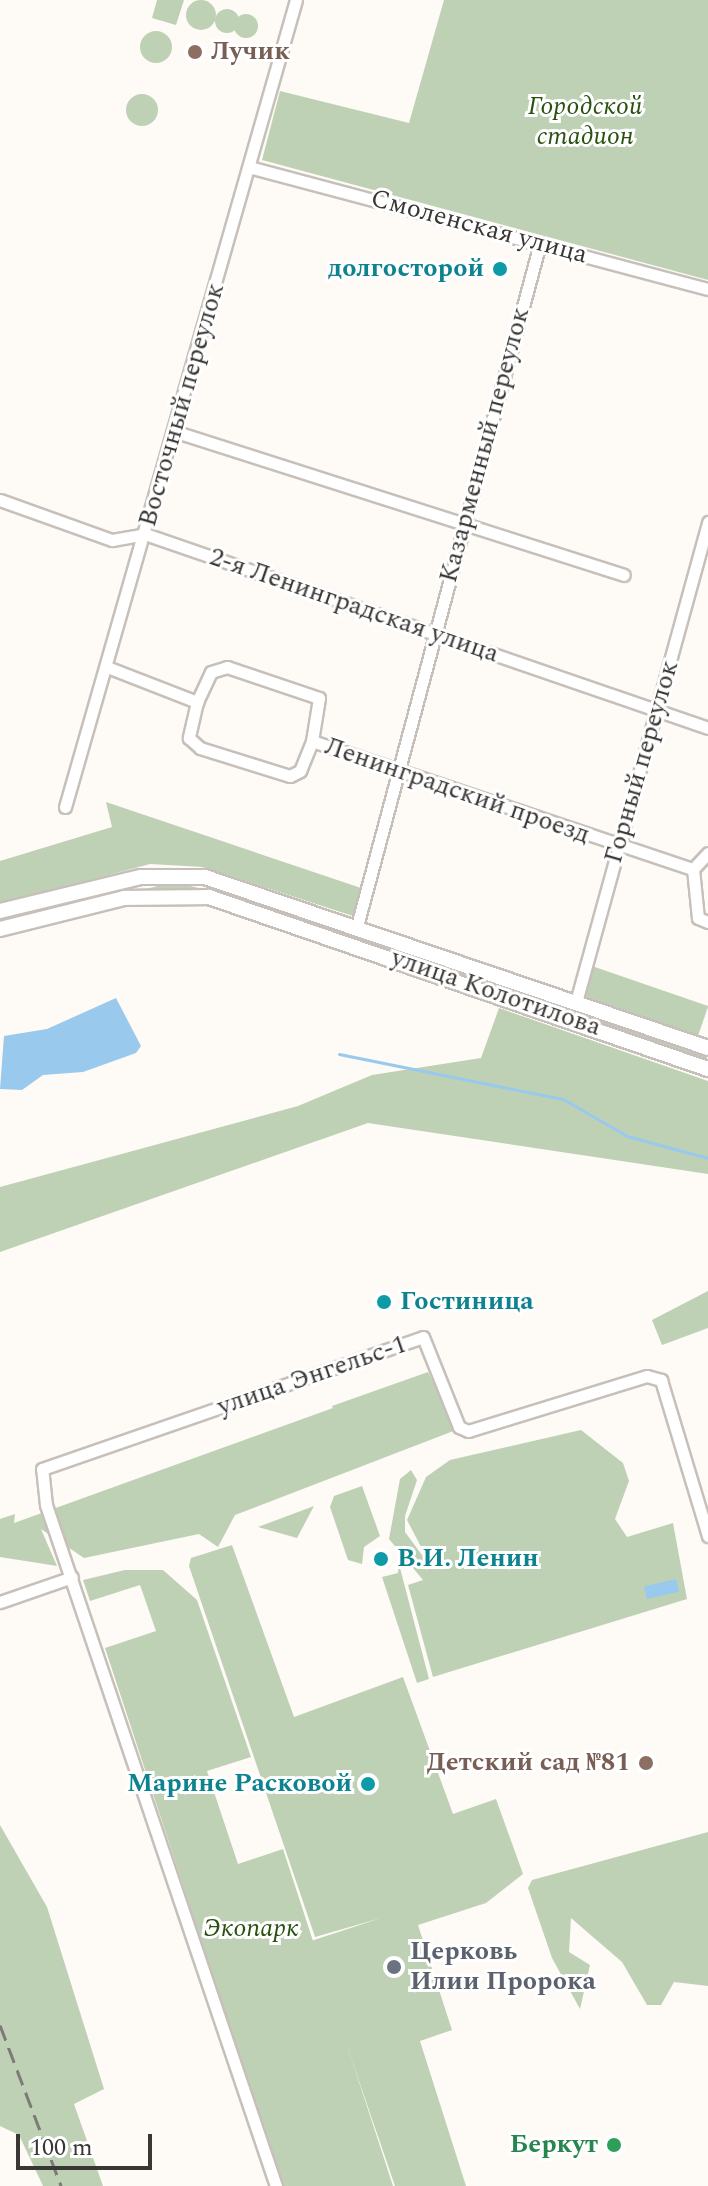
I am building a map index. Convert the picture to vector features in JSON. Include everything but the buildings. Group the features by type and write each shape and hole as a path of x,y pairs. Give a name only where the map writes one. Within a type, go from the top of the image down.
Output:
{"main road":[{"name":"улица Колотилова","path":"0,911 166,874 205,877 288,902 708,1048"},
{"name":"улица Колотилова","path":"0,929 164,893 209,897 282,919 708,1069"},
{"path":"282,919 288,902"}],"street":[{"name":"Восточный переулок","path":"65,807 296,0"},
{"name":"Смоленская улица","path":"249,167 708,289"},
{"name":"Казарменный переулок","path":"357,926 540,243"},
{"path":"173,431 624,575"},
{"name":"2-я Ленинградская улица","path":"0,500 112,540 145,534 708,728"},
{"name":"Горный переулок","path":"576,1002 616,847 657,711 708,522"},
{"path":"107,667 197,702"},
{"name":"Ленинградский проезд","path":"227,667 319,698 312,741 300,771 290,776 200,748 189,738 197,702 211,672 227,667"},
{"name":"Ленинградский проезд","path":"312,741 400,768 616,847 693,869"},
{"path":"708,853 693,869 698,918 708,922"},
{"name":"улица Энгельс-1","path":"276,2186 46,1505 42,1469 423,1337 459,1427 468,1431 647,1376 661,1380 708,1536"},
{"path":"0,1602 72,1577"}],"green space":[{"path":"157,0 184,0 176,25 152,18"},
{"path":"201,0 212,4 216,15 212,26 201,30 190,26 186,15 190,4"},
{"name":"Городской стадион","path":"444,0 708,0 708,280 262,160 280,91 409,123"},
{"path":"227,9 238,16 239,21 232,32 227,33 216,26 215,21 222,10"},
{"path":"246,14 257,21 258,26 251,37 246,38 235,31 234,26 241,15"},
{"path":"156,31 167,36 172,47 167,58 156,63 145,58 140,47 145,36"},
{"path":"142,94 153,99 158,110 153,121 142,126 131,121 126,110 131,99"},
{"path":"106,802 364,889 356,917 203,867 150,864 0,904 0,861 112,827"},
{"path":"174,882 281,908 278,915 182,892 0,925"},
{"path":"294,911 708,1054 705,1062 291,920"},
{"path":"592,966 708,1006 698,1035 582,995"},
{"path":"499,1008 708,1081 708,1174 368,1123 0,1252 0,1187 298,1106 372,1075 481,1058"},
{"path":"708,1291 708,1328 662,1345 652,1320"},
{"path":"428,1372 456,1430 235,1515 218,1547 199,1534 84,1558 41,1529 57,1566 0,1557 0,1519 15,1514 14,1523"},
{"path":"581,1430 623,1463 629,1481 615,1519 627,1537 673,1523 687,1599 433,1677 408,1585 423,1580 389,1539 400,1479 411,1470 417,1480 405,1516 405,1532 433,1570 407,1520 426,1477 450,1460"},
{"path":"362,1486 380,1536 364,1547 362,1564 348,1560 330,1507 334,1496"},
{"path":"314,1506 297,1538 258,1527"},
{"path":"232,1545 294,1717 403,1677 453,1814 496,1799 523,1874 486,1903 418,1925 452,2030 420,2041 466,2186 395,2186 311,1941 381,1918 315,1937 189,1566 191,1558"},
{"path":"399,1564 429,1679 417,1683 382,1577 398,1573"},
{"name":"Экопарк","path":"125,1570 163,1570 197,1600 251,1757 207,1771 238,1864 283,1849 393,2186 282,2186 105,1648 156,1631 140,1585 90,1601 83,1580"},
{"path":"0,1825 47,1907 104,2089 74,2104 103,2186 43,2186 19,2135 0,2126"},
{"path":"708,1832 708,1986 674,1982 661,2005 647,2005 622,1962 571,1918 569,1952 590,1965 580,2009 552,1958 528,1888 532,1880"}],"water":[{"path":"116,998 141,1046 136,1053 83,1072 43,1075 22,1090 0,1089 4,1036 47,1029"},
{"path":"676,1579 679,1592 647,1599 644,1586"}],"waterway":[{"path":"339,1054 563,1099 627,1136 708,1158"}],"railway":[{"path":"0,2025 61,2186"}],"place":[{"name":"Лучик","path":"195,52"},
{"name":"долгосторой","path":"500,269"},
{"name":"Гостиница","path":"384,1302"},
{"name":"В.И. Ленин","path":"381,1559"},
{"name":"Детский сад №81","path":"646,1763"},
{"name":"Марине Расковой","path":"368,1784"},
{"name":"Церковь Илии Пророка","path":"394,1967"},
{"name":"Беркут","path":"614,2145"}]}
